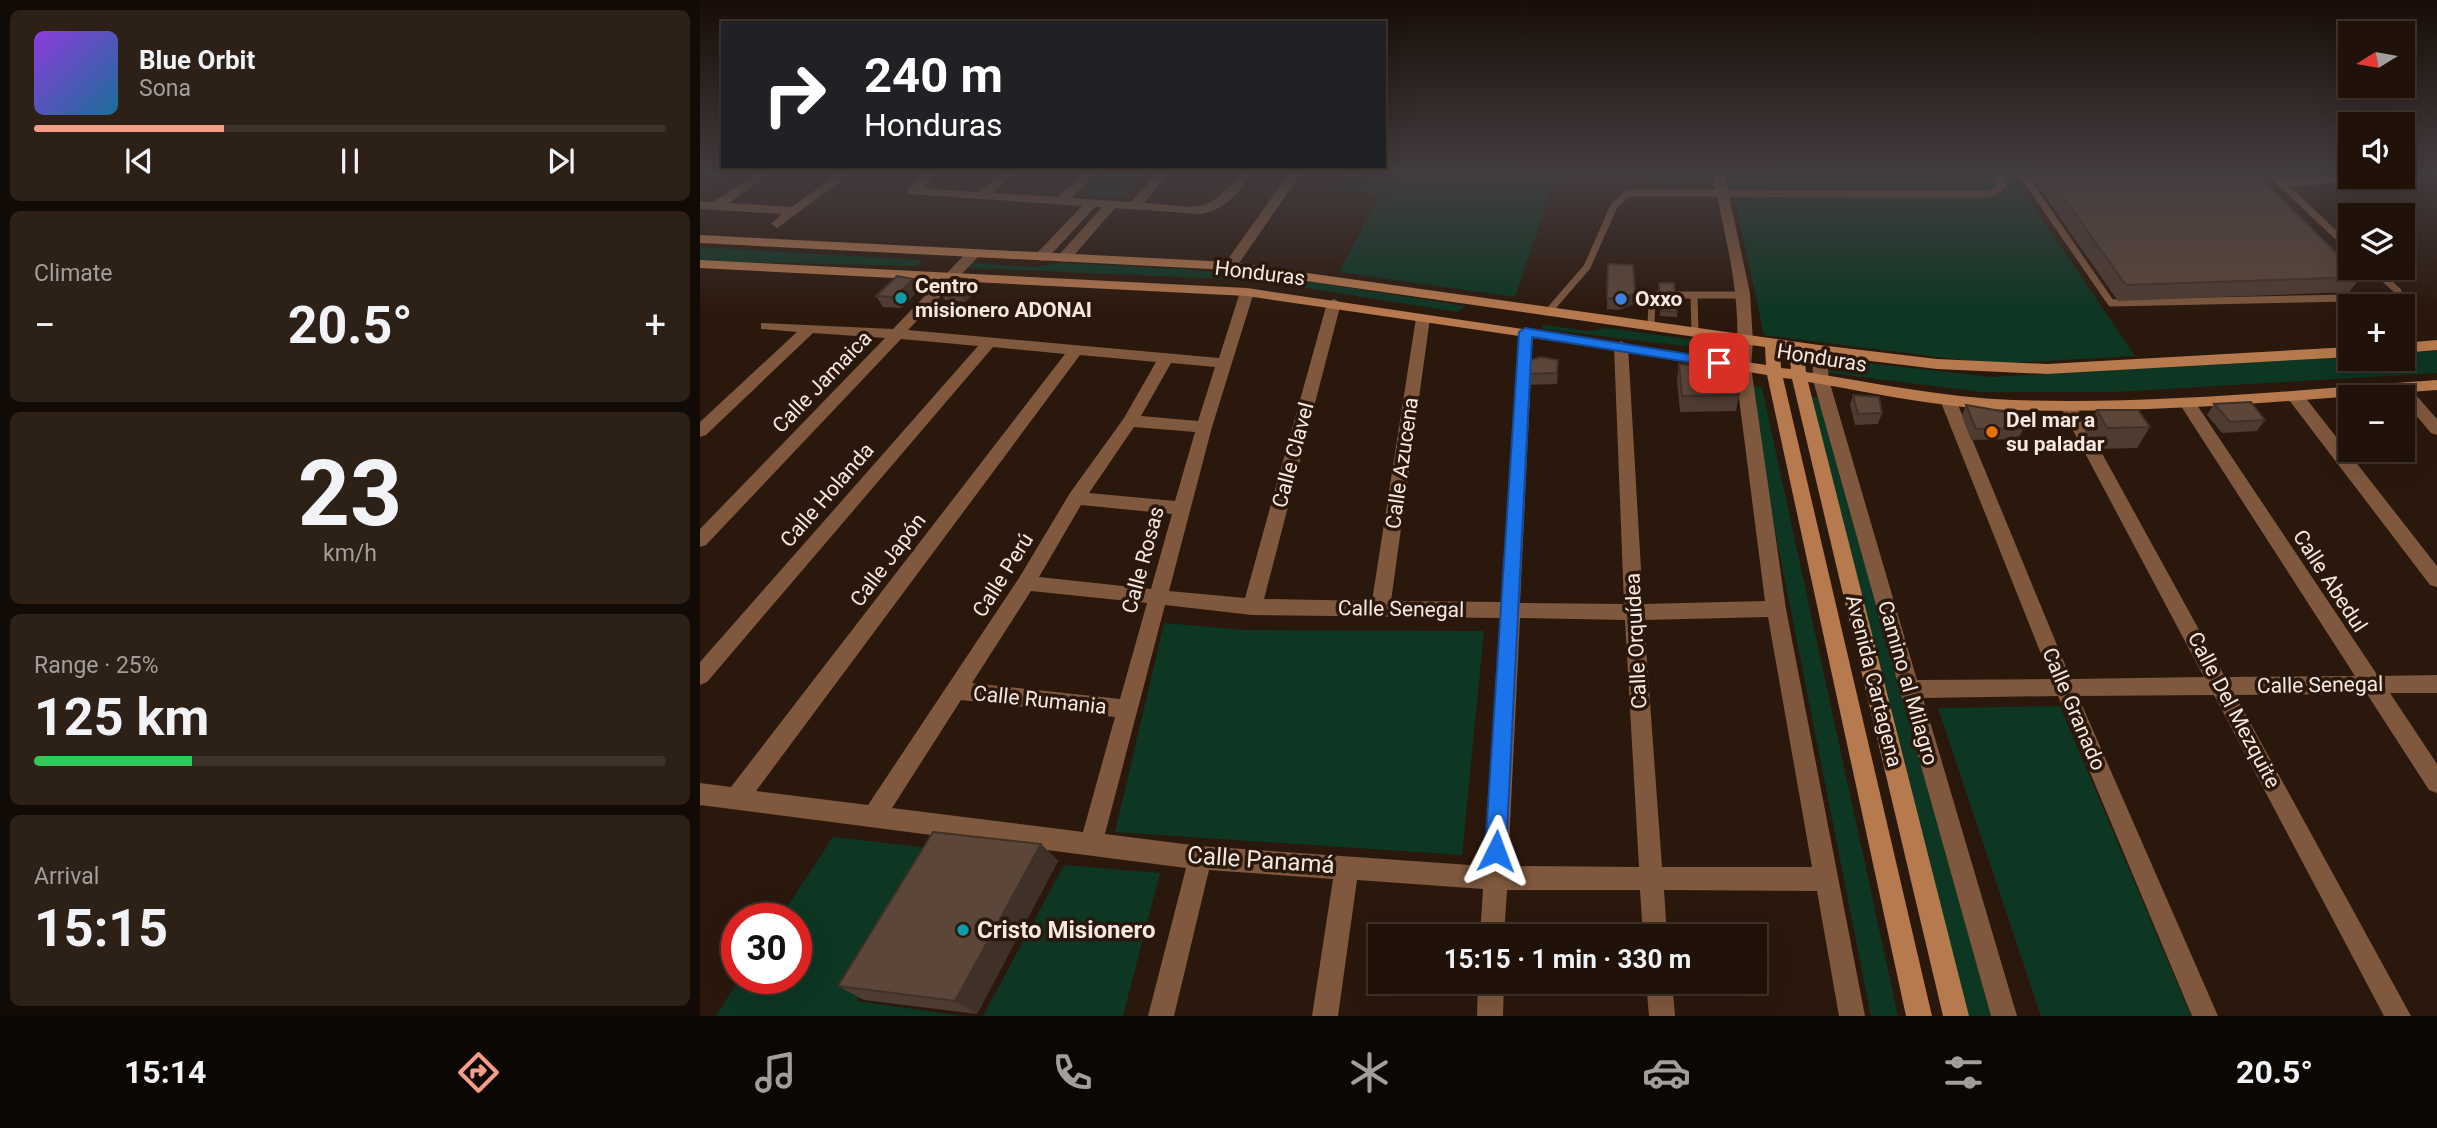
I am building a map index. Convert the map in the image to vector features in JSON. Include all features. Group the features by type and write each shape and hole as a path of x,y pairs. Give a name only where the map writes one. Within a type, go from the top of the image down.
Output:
{"street":[{"path":"777,224 783,219"},
{"path":"1041,257 1076,219"},
{"path":"1064,258 1098,219"},
{"path":"1230,266 1263,219"},
{"path":"1728,219 1745,295 1748,338 1743,367 1776,609 1852,1016"},
{"path":"700,239 852,247 877,253 942,258 941,263 923,275"},
{"name":"Honduras","path":"852,247 1230,266 1819,350 1937,364 2047,369 2338,353"},
{"name":"Calle Jamaica","path":"700,540 974,253"},
{"name":"Honduras","path":"700,264 1247,292 1466,322 1948,400 2068,406 2187,403 2338,393"},
{"name":"Calle Rosas","path":"1091,843 1203,428 1247,292"},
{"path":"1466,322 1480,302"},
{"name":"Calle Clavel","path":"1252,607 1334,303"},
{"path":"1492,924 1525,332 1548,312"},
{"name":"Calle Azucena","path":"1380,609 1423,318"},
{"path":"766,326 898,334 1223,363"},
{"path":"700,431 810,328"},
{"name":"Calle Holanda","path":"700,676 989,342"},
{"name":"Avenida Cartagena","path":"1772,343 1774,371 1919,1016"},
{"name":"Avenida Cartagena","path":"1796,345 1799,376 1956,1016"},
{"path":"2415,347 2437,345"},
{"name":"Calle Orquídea","path":"1621,346 1634,612 1654,924"},
{"name":"Calle Japón","path":"737,798 1076,350"},
{"name":"Camino al Milagro","path":"1819,350 1821,380 2004,1016"},
{"name":"Calle Perú","path":"874,816 1026,583 1076,498 1130,421 1167,356"},
{"name":"Honduras","path":"2415,387 2437,385"},
{"path":"2295,396 2437,580"},
{"name":"Calle Granado","path":"1948,400 2065,689 2205,1016"},
{"name":"Calle Abedul","path":"2187,403 2437,783"},
{"path":"2415,404 2437,429"},
{"name":"Calle Del Mezquite","path":"2068,406 2222,686 2398,1016"},
{"path":"1130,421 1203,428"},
{"path":"1076,498 1181,508"},
{"name":"Calle Senegal","path":"1026,583 1156,599 1252,607 1634,612 1776,609"},
{"name":"Calle Senegal","path":"1909,689 2437,684"},
{"name":"Calle Rumania","path":"955,690 1126,709"},
{"name":"Calle Panamá","path":"700,794 1200,858 1494,878 1825,879"},
{"path":"1161,1016 1200,858"},
{"path":"1325,1016 1347,867"},
{"path":"1490,1016 1491,994"},
{"path":"1660,994 1662,1016"}],"lane":[{"path":"1548,312 1591,261 1608,219"},
{"path":"2054,219 2111,303 2397,297 2398,291 2386,280"},
{"path":"2319,219 2338,237"},
{"path":"1651,326 1652,298 1659,294"},
{"path":"1674,295 1745,295"},
{"path":"1694,295 1695,332"}],"green space":[{"path":"1367,219 1541,219 1515,297 1339,272"},
{"path":"1739,219 2042,219 2135,356 1994,364 1764,335"},
{"path":"700,247 922,260 917,266 700,261"},
{"path":"973,263 1035,267 1059,263 1181,269 1293,279 1466,306 1457,312 1307,288 1204,278 968,268"},
{"path":"1543,325 1590,331 1606,328 1725,344 1725,351 1542,329"},
{"path":"2437,351 2437,373 2116,392 1981,392 1823,372 1824,358 1991,377 2338,358 2338,371 2415,371 2415,352"},
{"path":"1746,384 1762,388 1898,1016 1871,1016"},
{"path":"1807,395 1819,399 1991,1016 1964,1016"},
{"path":"1164,623 1245,630 1484,631 1462,855 1115,832"},
{"path":"2060,706 2191,1016 2041,1016 1938,708"},
{"path":"833,837 948,850 857,1001 962,1016 716,1016 730,994 812,994 812,903 790,903"},
{"path":"1064,865 1160,873 1123,1016 983,1016"}],"building":[{"path":"2079,219 2302,219 2338,254 2338,278 2126,285"},
{"path":"1608,264 1633,265 1635,293 1620,299 1607,298"},
{"path":"897,276 913,279 895,297 876,296"},
{"path":"952,277 971,280 959,291 938,289"},
{"name":"Oxxo","path":"1659,283 1674,283 1677,312 1661,311"},
{"path":"1540,357 1558,360 1557,373 1523,374 1523,363"},
{"path":"1679,364 1731,369 1739,395 1682,396"},
{"path":"1853,395 1879,397 1882,413 1858,414"},
{"path":"2251,402 2265,420 2230,422 2214,404"},
{"path":"1966,405 2018,414 2024,428 1976,429"},
{"path":"2097,410 2138,410 2150,427 2107,428"},
{"name":"Cristo Misionero","path":"933,832 1041,844 955,1001 838,986"}],"place":[{"name":"Centro misionero ADONAI","path":"901,298"},
{"name":"Oxxo","path":"1621,299"},
{"name":"Del mar a su paladar","path":"1992,432"},
{"name":"Cristo Misionero","path":"963,930"}],"route":[{"path":"1496,851 1525,332 1719,363"}]}
